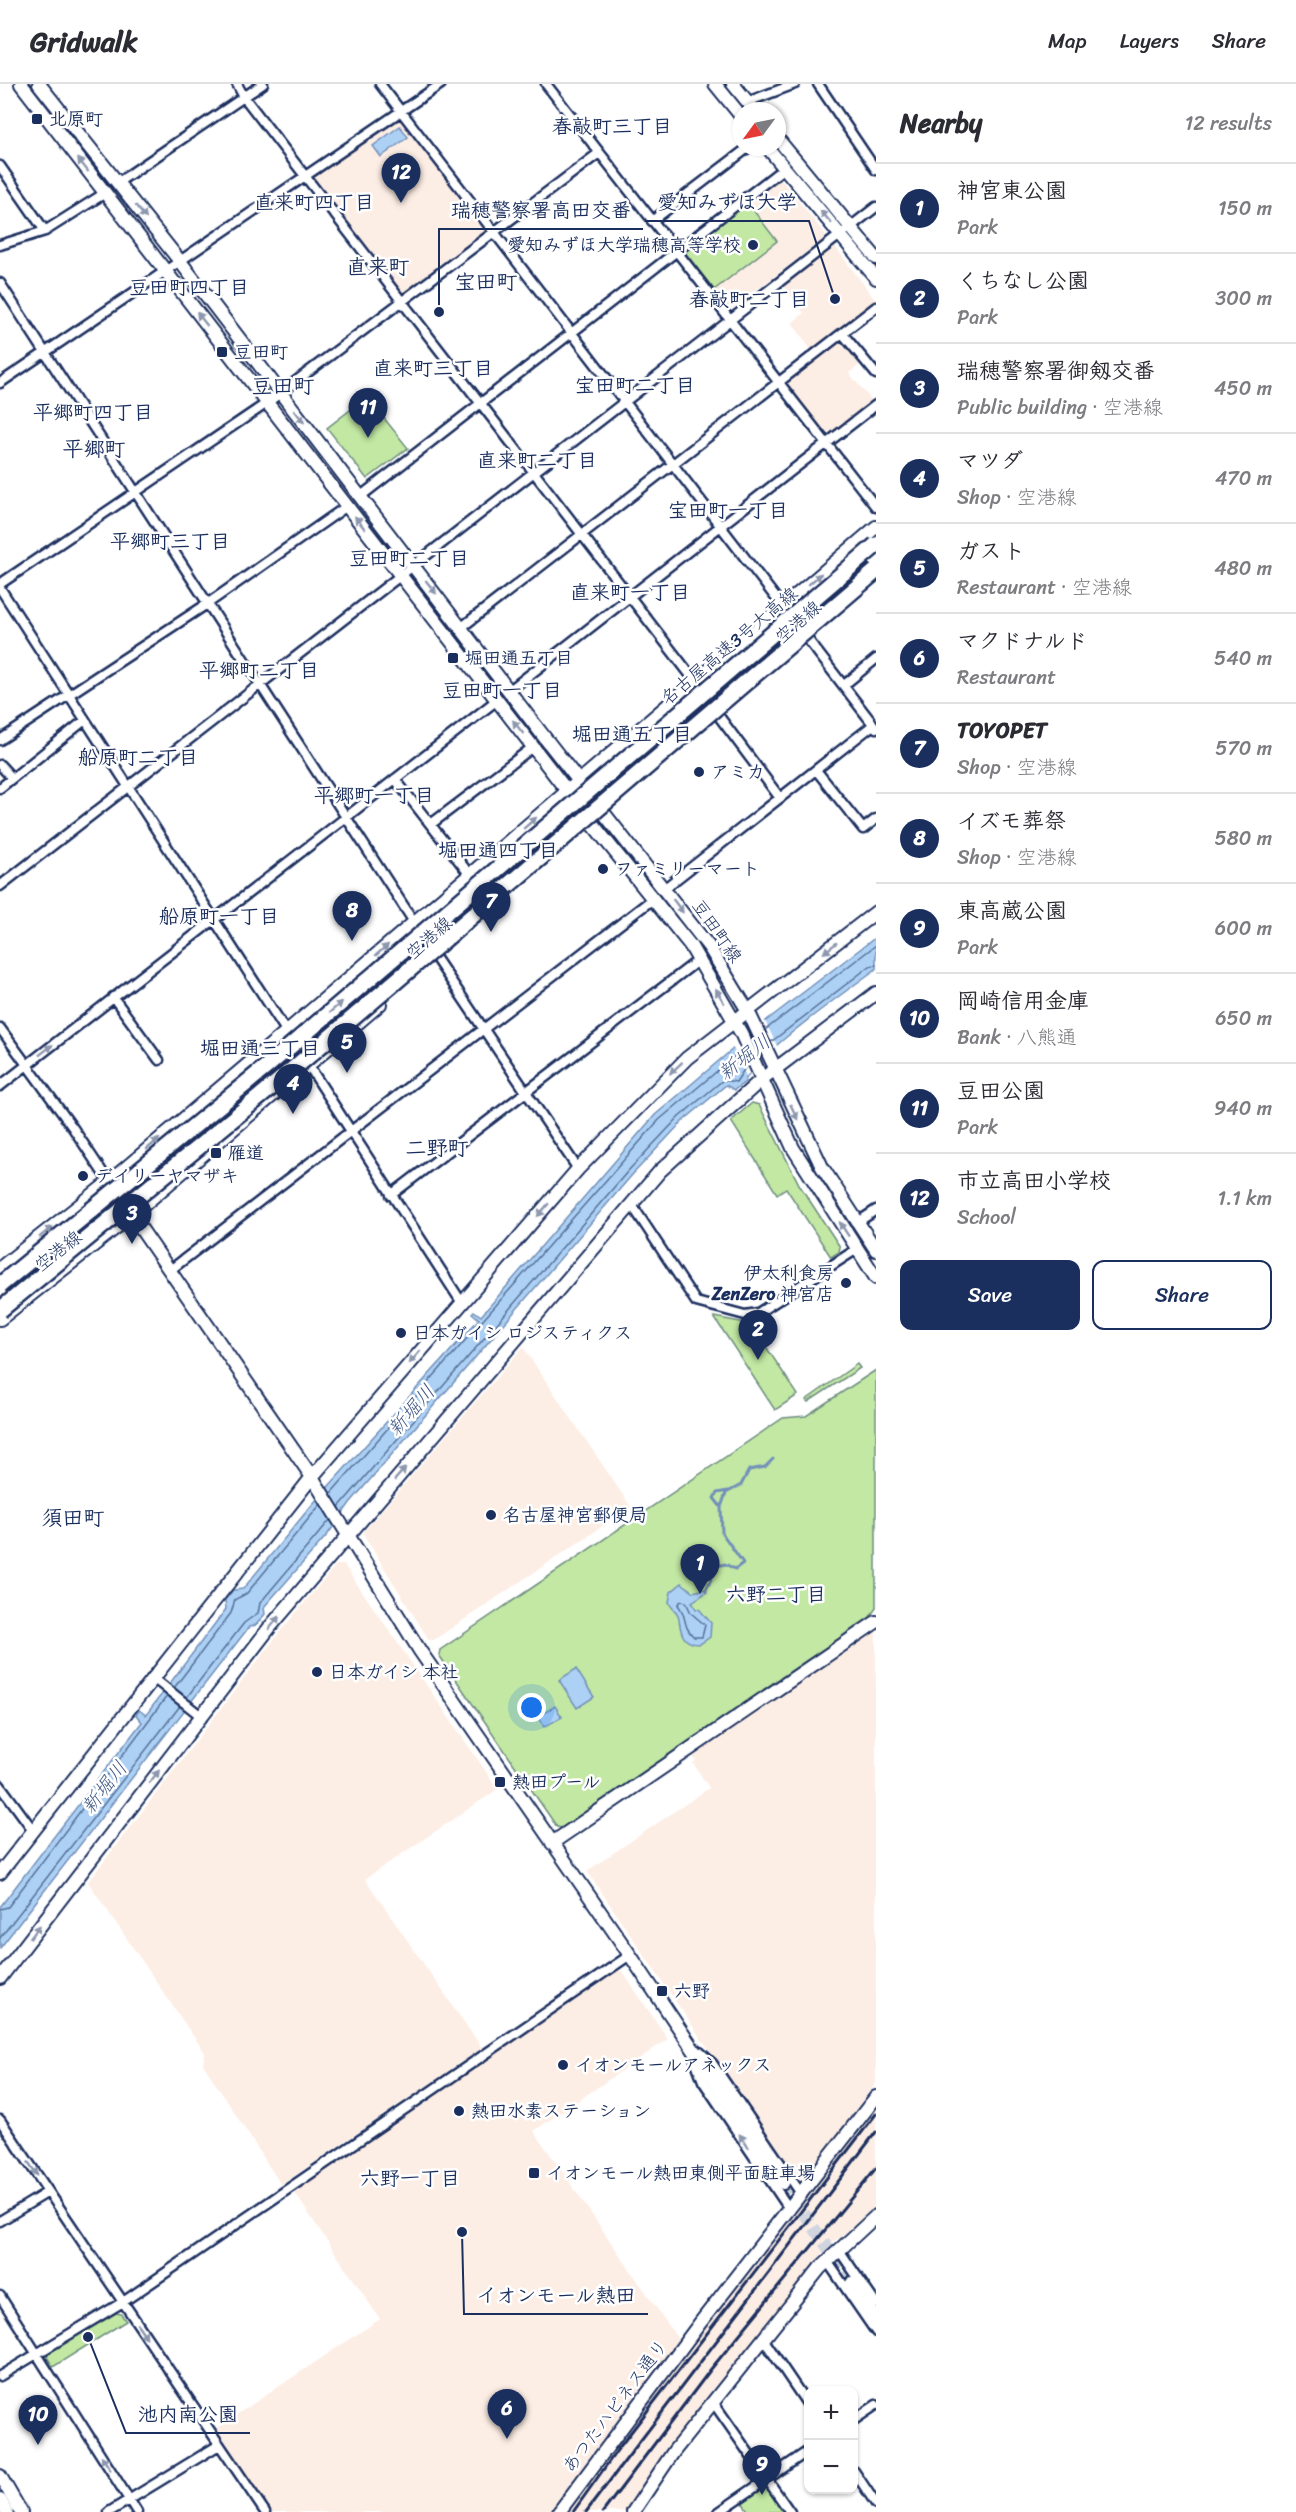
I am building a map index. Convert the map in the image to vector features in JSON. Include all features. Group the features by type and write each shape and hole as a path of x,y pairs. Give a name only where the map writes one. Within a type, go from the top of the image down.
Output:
{"highway":[{"name":"名古屋高速3号大高線","path":"0,1285 266,1067 876,545"},
{"path":"482,900 632,765 845,584 876,562"},
{"path":"0,1310 279,1081 876,571"},
{"path":"0,1296 208,1125 266,1067"}],"street":[{"name":"豆田町線","path":"21,84 591,822 654,898 700,959 735,1021 760,1073"},
{"name":"豆田町線","path":"39,84 179,260 710,947 747,1011 772,1064"},
{"path":"237,84 244,97 695,681"},
{"path":"117,183 263,84"},
{"path":"380,84 875,726 664,888"},
{"path":"0,383 441,84"},
{"path":"546,84 876,507"},
{"path":"715,84 732,105"},
{"path":"733,84 748,102"},
{"path":"759,102 795,84"},
{"path":"818,84 876,170"},
{"path":"786,150 845,230 876,278"},
{"path":"462,1303 307,1067 0,586 281,393 599,153"},
{"path":"652,221 737,156"},
{"path":"774,156 845,230 876,258"},
{"path":"0,166 45,231"},
{"path":"361,496 784,168"},
{"path":"0,244 45,231 105,193"},
{"path":"0,886 876,207"},
{"path":"0,283 414,922"},
{"path":"462,627 876,307"},
{"path":"842,333 876,374"},
{"path":"510,690 876,405"},
{"path":"0,741 207,604 347,506"},
{"name":"空港線","path":"0,1268 109,1182 876,527"},
{"name":"空港線","path":"0,1319 132,1215 307,1067 876,578"},
{"path":"844,685 876,659"},
{"path":"0,1086 497,700"},
{"path":"718,716 780,798"},
{"path":"0,788 85,720"},
{"path":"431,824 533,747"},
{"path":"0,765 12,778"},
{"path":"816,770 863,830 876,819"},
{"path":"395,779 470,875"},
{"path":"169,1271 654,898"},
{"path":"0,1873 314,1481 462,1303 578,1169 657,1086 747,1011 876,912"},
{"path":"435,957 578,1169"},
{"path":"391,1195 700,959"},
{"path":"0,1978 197,1713 345,1531 660,1171 760,1073 876,993"},
{"path":"113,997 159,1060"},
{"path":"0,1028 132,1215 314,1481 420,1651 630,1955 783,2183"},
{"path":"772,1064 822,1167 876,1250"},
{"path":"760,1073 793,1148 876,1278"},
{"path":"632,1205 696,1302 745,1315 758,1313 857,1249"},
{"path":"858,1222 876,1210"},
{"path":"552,1843 876,1622"},
{"path":"155,1680 197,1713"},
{"path":"0,1785 33,1830"},
{"path":"0,2376 123,2302 630,1955"},
{"path":"688,2042 712,2063 802,2195"},
{"path":"688,2042 703,2081 789,2207"},
{"name":"あつたハピネス通り","path":"559,2512 700,2323 789,2207 802,2195 876,2097"},
{"path":"0,2120 265,2512"},
{"path":"0,2221 48,2192"},
{"path":"633,2512 712,2402 827,2261 876,2216"},
{"path":"839,2250 876,2304"},
{"path":"827,2261 876,2332"},
{"path":"852,2283 876,2319"},
{"path":"0,2296 137,2512"},
{"path":"764,2340 804,2399"},
{"path":"712,2402 790,2512"},
{"path":"858,2417 876,2405"},
{"path":"109,2512 219,2445"},
{"path":"719,2512 804,2454"},
{"path":"0,2476 21,2512"},
{"path":"858,2477 876,2504"},
{"path":"0,2500 7,2512"}],"shaded area":[{"path":"402,117 490,229 402,296 312,177"},
{"name":"愛知みずほ大学瑞穂高等学校","path":"778,176 826,235 824,240 728,311 682,250"},
{"path":"834,245 876,301 812,351 792,323 804,313 782,284"},
{"path":"842,338 862,363 849,373 873,402 829,436 824,435 784,383"},
{"path":"523,1347 631,1507 434,1640 429,1640 365,1537 364,1531"},
{"path":"336,1565 344,1565 498,1789 365,1879 482,2048 281,2185 203,2064 205,2053 88,1882 279,1633"},
{"path":"876,1630 876,2083 800,2184 587,1871 709,1788 693,1763 696,1761 692,1755"},
{"path":"618,1971 622,1971 668,2039 534,2131 678,2339 549,2512 271,2512 215,2429 380,2319 294,2192"},
{"path":"876,2106 876,2205 839,2239 836,2239 816,2261 699,2407 624,2512 565,2512"}],"green space":[{"path":"747,202 777,241 714,290 684,251"},
{"path":"367,397 408,448 367,479 327,428"},
{"path":"752,1103 759,1105 800,1186 840,1247 839,1252 831,1257 786,1188 777,1194 731,1121"},
{"path":"714,1317 751,1324 798,1395 775,1410"},
{"path":"857,1364 860,1368 808,1402 806,1400"},
{"path":"876,1370 876,1608 870,1617 561,1828 557,1827 439,1655 440,1650 783,1418 806,1416"},
{"path":"116,2313 121,2314 126,2321 53,2367 47,2357 48,2353"},
{"path":"763,2487 768,2488 785,2512 749,2512 742,2502"}],"water":[{"path":"400,126 408,137 381,157 373,146"},
{"name":"新堀川","path":"876,937 876,969 782,1041 751,1071 745,1082 734,1090 726,1085 683,1121 632,1175 350,1503 328,1534 264,1607 265,1614 256,1625 249,1627 0,1948 0,1907 142,1722 136,1715 139,1710 146,1715 226,1609 225,1600 233,1590 243,1589 311,1506 479,1319 472,1313 474,1311 481,1316 655,1115 767,1020"},
{"path":"682,1583 693,1592 705,1589 707,1592 692,1602 711,1623 710,1637 700,1644 692,1643 683,1637 677,1613 669,1602 671,1592"},
{"path":"576,1669 594,1697 577,1708 559,1680"},
{"path":"555,1706 562,1717 544,1727 539,1716"}],"pier":[{"path":"764,1019 778,1048 746,1076 732,1046"}],"waterway":[{"path":"706,1590 717,1566 725,1564 735,1569 743,1563 722,1533 721,1507 726,1493 741,1485 749,1470 765,1467 773,1459"},
{"path":"721,1507 714,1498 717,1493 728,1491"}],"tunnel":[{"path":"783,2183 852,2283"}],"railway":[{"path":"573,2512 618,2449 876,2114"},
{"path":"586,2512 876,2132"},
{"path":"603,2512 711,2369 876,2168"}],"place":[{"name":"北原町","path":"37,119"},
{"name":"市立高田小学校","path":"401,203"},
{"name":"愛知みずほ大学瑞穂高等学校","path":"753,245"},
{"name":"愛知みずほ大学","path":"835,299"},
{"name":"瑞穂警察署高田交番","path":"439,312"},
{"name":"豆田町","path":"222,352"},
{"name":"豆田公園","path":"368,438"},
{"name":"堀田通五丁目","path":"453,658"},
{"name":"アミカ","path":"699,772"},
{"name":"ファミリーマート","path":"603,869"},
{"name":"TOYOPET","path":"491,932"},
{"name":"イズモ葬祭","path":"352,941"},
{"name":"ガスト","path":"347,1073"},
{"name":"マツダ","path":"293,1114"},
{"name":"雁道","path":"216,1153"},
{"name":"デイリーヤマザキ","path":"83,1176"},
{"name":"瑞穂警察署御剱交番","path":"132,1244"},
{"name":"伊太利食房 ZenZero 神宮店","path":"846,1283"},
{"name":"日本ガイシ ロジスティクス","path":"401,1333"},
{"name":"くちなし公園","path":"758,1360"},
{"name":"名古屋神宮郵便局","path":"491,1515"},
{"name":"神宮東公園","path":"700,1594"},
{"name":"日本ガイシ 本社","path":"317,1672"},
{"name":"熱田プール","path":"500,1782"},
{"name":"六野","path":"662,1991"},
{"name":"イオンモールアネックス","path":"563,2065"},
{"name":"熱田水素ステーション","path":"459,2111"},
{"name":"イオンモール熱田東側平面駐車場","path":"534,2173"},
{"name":"イオンモール熱田","path":"462,2232"},
{"name":"池内南公園","path":"88,2337"},
{"name":"マクドナルド","path":"507,2439"},
{"name":"岡崎信用金庫","path":"38,2445"},
{"name":"東高蔵公園","path":"762,2495"}],"district":[{"name":"春敲町三丁目","path":"612,126"},
{"name":"直来町四丁目","path":"314,202"},
{"name":"直来町","path":"378,267"},
{"name":"宝田町","path":"486,282"},
{"name":"豆田町四丁目","path":"189,287"},
{"name":"春敲町二丁目","path":"749,299"},
{"name":"直来町三丁目","path":"433,368"},
{"name":"宝田町二丁目","path":"635,385"},
{"name":"豆田町","path":"283,386"},
{"name":"平郷町四丁目","path":"93,412"},
{"name":"平郷町","path":"94,449"},
{"name":"直来町二丁目","path":"537,460"},
{"name":"宝田町一丁目","path":"728,510"},
{"name":"平郷町三丁目","path":"170,541"},
{"name":"豆田町二丁目","path":"409,558"},
{"name":"直来町一丁目","path":"630,592"},
{"name":"平郷町二丁目","path":"259,670"},
{"name":"豆田町一丁目","path":"502,690"},
{"name":"堀田通五丁目","path":"632,734"},
{"name":"船原町二丁目","path":"138,757"},
{"name":"平郷町一丁目","path":"374,795"},
{"name":"堀田通四丁目","path":"498,850"},
{"name":"船原町一丁目","path":"219,916"},
{"name":"堀田通三丁目","path":"260,1048"},
{"name":"二野町","path":"437,1148"},
{"name":"須田町","path":"73,1518"},
{"name":"六野二丁目","path":"776,1594"},
{"name":"六野一丁目","path":"410,2178"}]}
